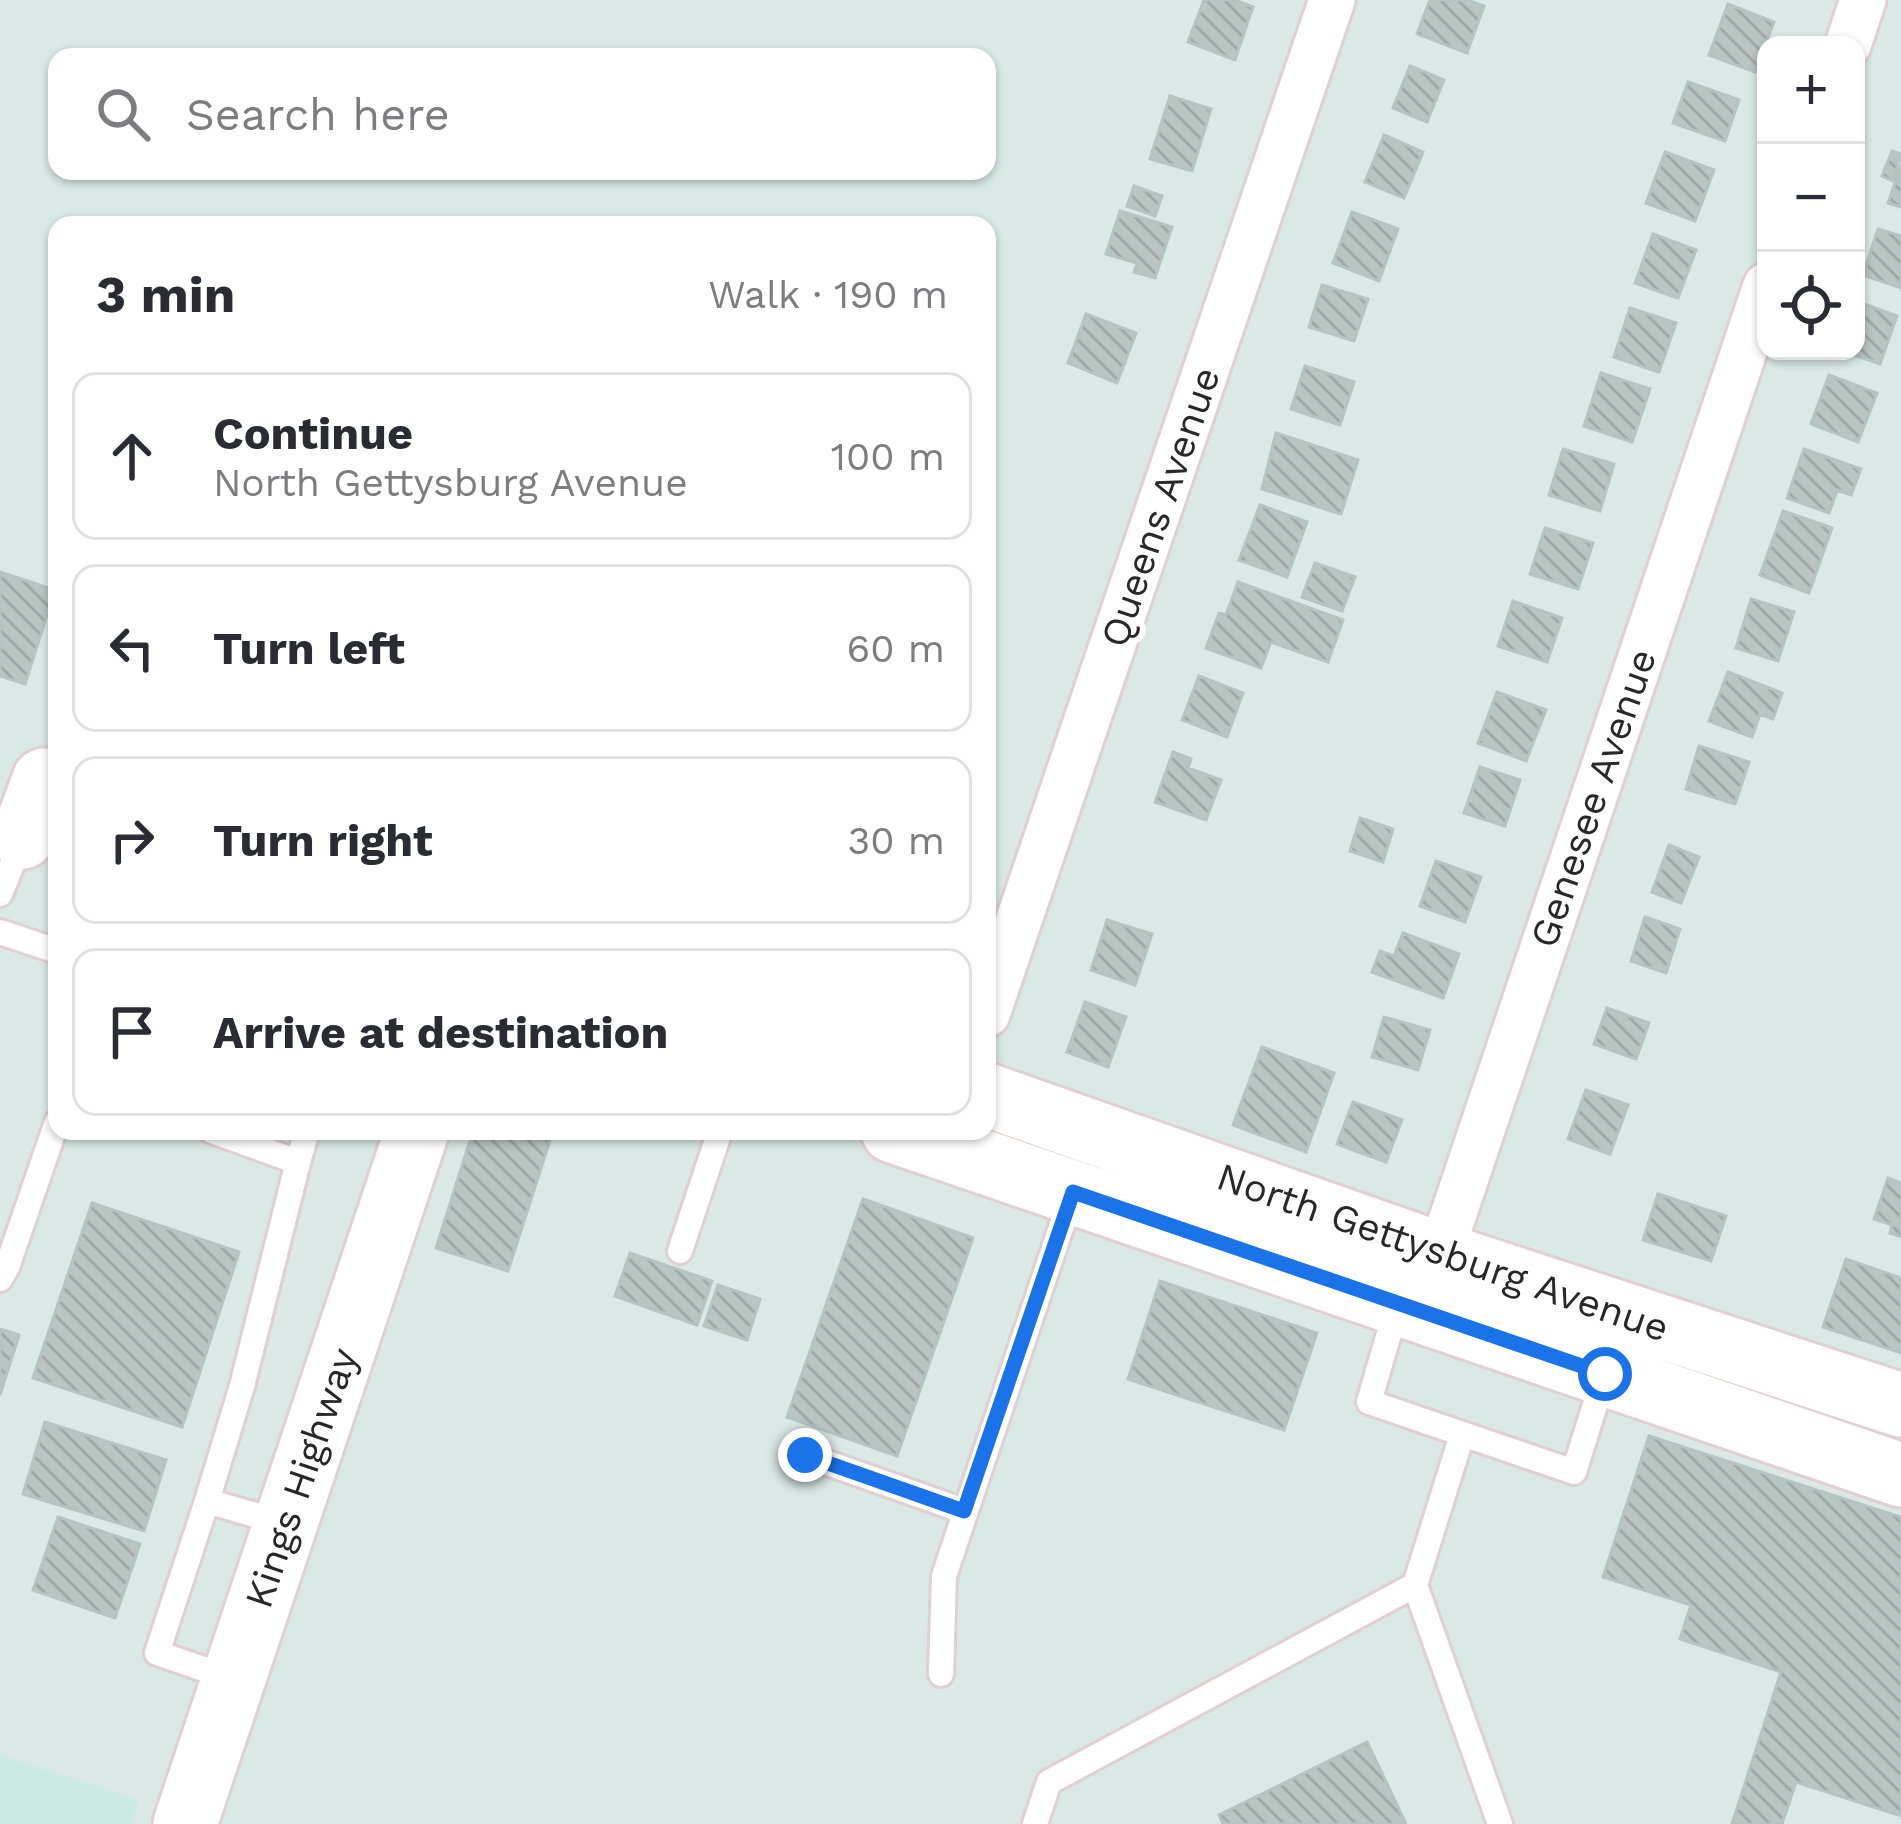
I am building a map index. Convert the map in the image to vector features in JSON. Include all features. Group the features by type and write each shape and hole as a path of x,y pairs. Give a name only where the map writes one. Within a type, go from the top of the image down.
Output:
{"main road":[{"name":"North Gettysburg Avenue","path":"996,1099 1605,1374 1901,1475"},
{"name":"Kings Highway","path":"184,1824 414,1140"},
{"name":"North Gettysburg Avenue","path":"937,1140 1073,1192 1419,1289 1901,1405"}],"street":[{"name":"Queens Avenue","path":"996,988 1332,0"},
{"path":"1850,36 1863,0"},
{"name":"Genesee Avenue","path":"1419,1289 1757,312"}],"lane":[{"path":"0,894 30,808"},
{"path":"0,932 48,948"},
{"path":"0,1279 8,1268 51,1140"},
{"path":"237,1140 298,1162"},
{"path":"232,1679 157,1653 242,1386 304,1140"},
{"path":"680,1251 716,1140"},
{"path":"941,1674 944,1576 1073,1192"},
{"path":"1419,1289 1369,1402 1574,1472 1605,1374"},
{"path":"1462,1435 1415,1585 1500,1824"},
{"path":"805,1455 964,1511"},
{"path":"207,1501 286,1524"},
{"path":"1035,1824 1049,1782 1415,1585"}],"shaded area":[{"path":"0,1755 139,1800 131,1824 0,1824"}],"building":[{"path":"1204,0 1235,0 1253,7 1235,60 1188,42"},
{"path":"1430,0 1467,0 1484,6 1467,53 1417,34"},
{"path":"1728,4 1774,22 1769,36 1757,36 1755,72 1709,55"},
{"path":"1410,66 1444,80 1427,122 1393,108"},
{"path":"1688,82 1739,100 1725,141 1673,123"},
{"path":"1170,96 1211,109 1192,171 1150,159"},
{"path":"1384,135 1423,152 1404,198 1365,182"},
{"path":"1892,151 1901,154 1893,181 1882,176"},
{"path":"1665,152 1714,170 1695,221 1646,203"},
{"path":"1901,165 1901,207 1888,203"},
{"path":"1134,186 1162,196 1155,216 1127,206"},
{"path":"1120,211 1172,227 1155,278 1134,272 1137,263 1106,254"},
{"path":"1352,212 1398,229 1379,281 1333,263"},
{"path":"1878,229 1901,236 1901,288 1865,276"},
{"path":"1653,234 1696,250 1678,298 1635,283"},
{"path":"1322,285 1368,299 1354,341 1309,327"},
{"path":"1865,304 1897,316 1880,364 1865,359"},
{"path":"1630,308 1676,323 1659,372 1614,357"},
{"path":"1086,314 1136,333 1117,383 1068,363"},
{"path":"1305,366 1354,382 1340,425 1291,409"},
{"path":"1601,373 1650,389 1632,442 1584,426"},
{"path":"1829,375 1877,393 1858,442 1811,424"},
{"path":"1276,433 1358,460 1341,514 1262,489"},
{"path":"1563,449 1614,464 1600,511 1549,495"},
{"path":"1804,449 1861,469 1851,495 1837,490 1829,513 1787,498"},
{"path":"1260,505 1307,522 1287,577 1239,560"},
{"path":"1783,511 1832,528 1809,593 1760,575"},
{"path":"1545,528 1593,543 1578,589 1530,574"},
{"path":"1315,563 1355,577 1342,611 1302,597"},
{"path":"0,572 48,588 48,612 25,684 0,676"},
{"path":"1238,582 1343,620 1328,662 1271,642 1261,668 1206,648"},
{"path":"1751,599 1794,612 1778,661 1736,648"},
{"path":"1513,601 1562,618 1547,662 1498,646"},
{"path":"1728,672 1782,693 1773,719 1760,714 1752,737 1709,721"},
{"path":"1199,676 1243,693 1227,737 1182,720"},
{"path":"1497,692 1546,710 1526,761 1478,743"},
{"path":"1699,746 1749,762 1735,804 1686,789"},
{"path":"1173,752 1191,759 1188,768 1221,780 1206,820 1155,802"},
{"path":"1480,767 1520,780 1505,826 1464,813"},
{"path":"1360,818 1393,829 1383,862 1350,851"},
{"path":"1669,845 1699,857 1681,903 1652,892"},
{"path":"1436,861 1481,877 1465,922 1420,906"},
{"path":"1645,917 1680,929 1666,973 1631,961"},
{"path":"1107,920 1152,934 1135,985 1091,970"},
{"path":"1403,933 1459,954 1443,998 1372,972 1380,951 1394,956"},
{"path":"1085,1002 1126,1017 1108,1067 1067,1052"},
{"path":"1607,1008 1649,1023 1636,1059 1594,1044"},
{"path":"1384,1017 1430,1030 1418,1070 1372,1057"},
{"path":"1262,1047 1334,1073 1306,1152 1233,1125"},
{"path":"1586,1090 1628,1105 1610,1154 1568,1139"},
{"path":"1353,1102 1402,1120 1386,1162 1337,1144"},
{"path":"470,1140 550,1140 508,1271 436,1248"},
{"path":"1888,1178 1901,1183 1901,1237 1890,1233 1892,1225 1874,1219"},
{"path":"1658,1194 1726,1216 1711,1261 1643,1240"},
{"path":"863,1199 973,1238 897,1456 787,1417"},
{"path":"92,1203 239,1252 182,1427 33,1378"},
{"path":"630,1253 712,1281 697,1325 615,1296"},
{"path":"1846,1259 1901,1278 1901,1353 1823,1327"},
{"path":"1160,1281 1317,1333 1284,1430 1128,1379"},
{"path":"718,1285 760,1299 747,1340 704,1326"},
{"path":"0,1329 19,1335 0,1395"},
{"path":"45,1422 166,1460 144,1531 23,1494"},
{"path":"1649,1436 1901,1517 1901,1816 1796,1782 1782,1824 1732,1824 1781,1672 1680,1639 1691,1605 1603,1577"},
{"path":"58,1517 140,1544 115,1618 33,1590"},
{"path":"1367,1742 1406,1824 1223,1824 1219,1815"}],"route":[{"path":"805,1455 964,1511 1073,1192 1605,1374"}]}
